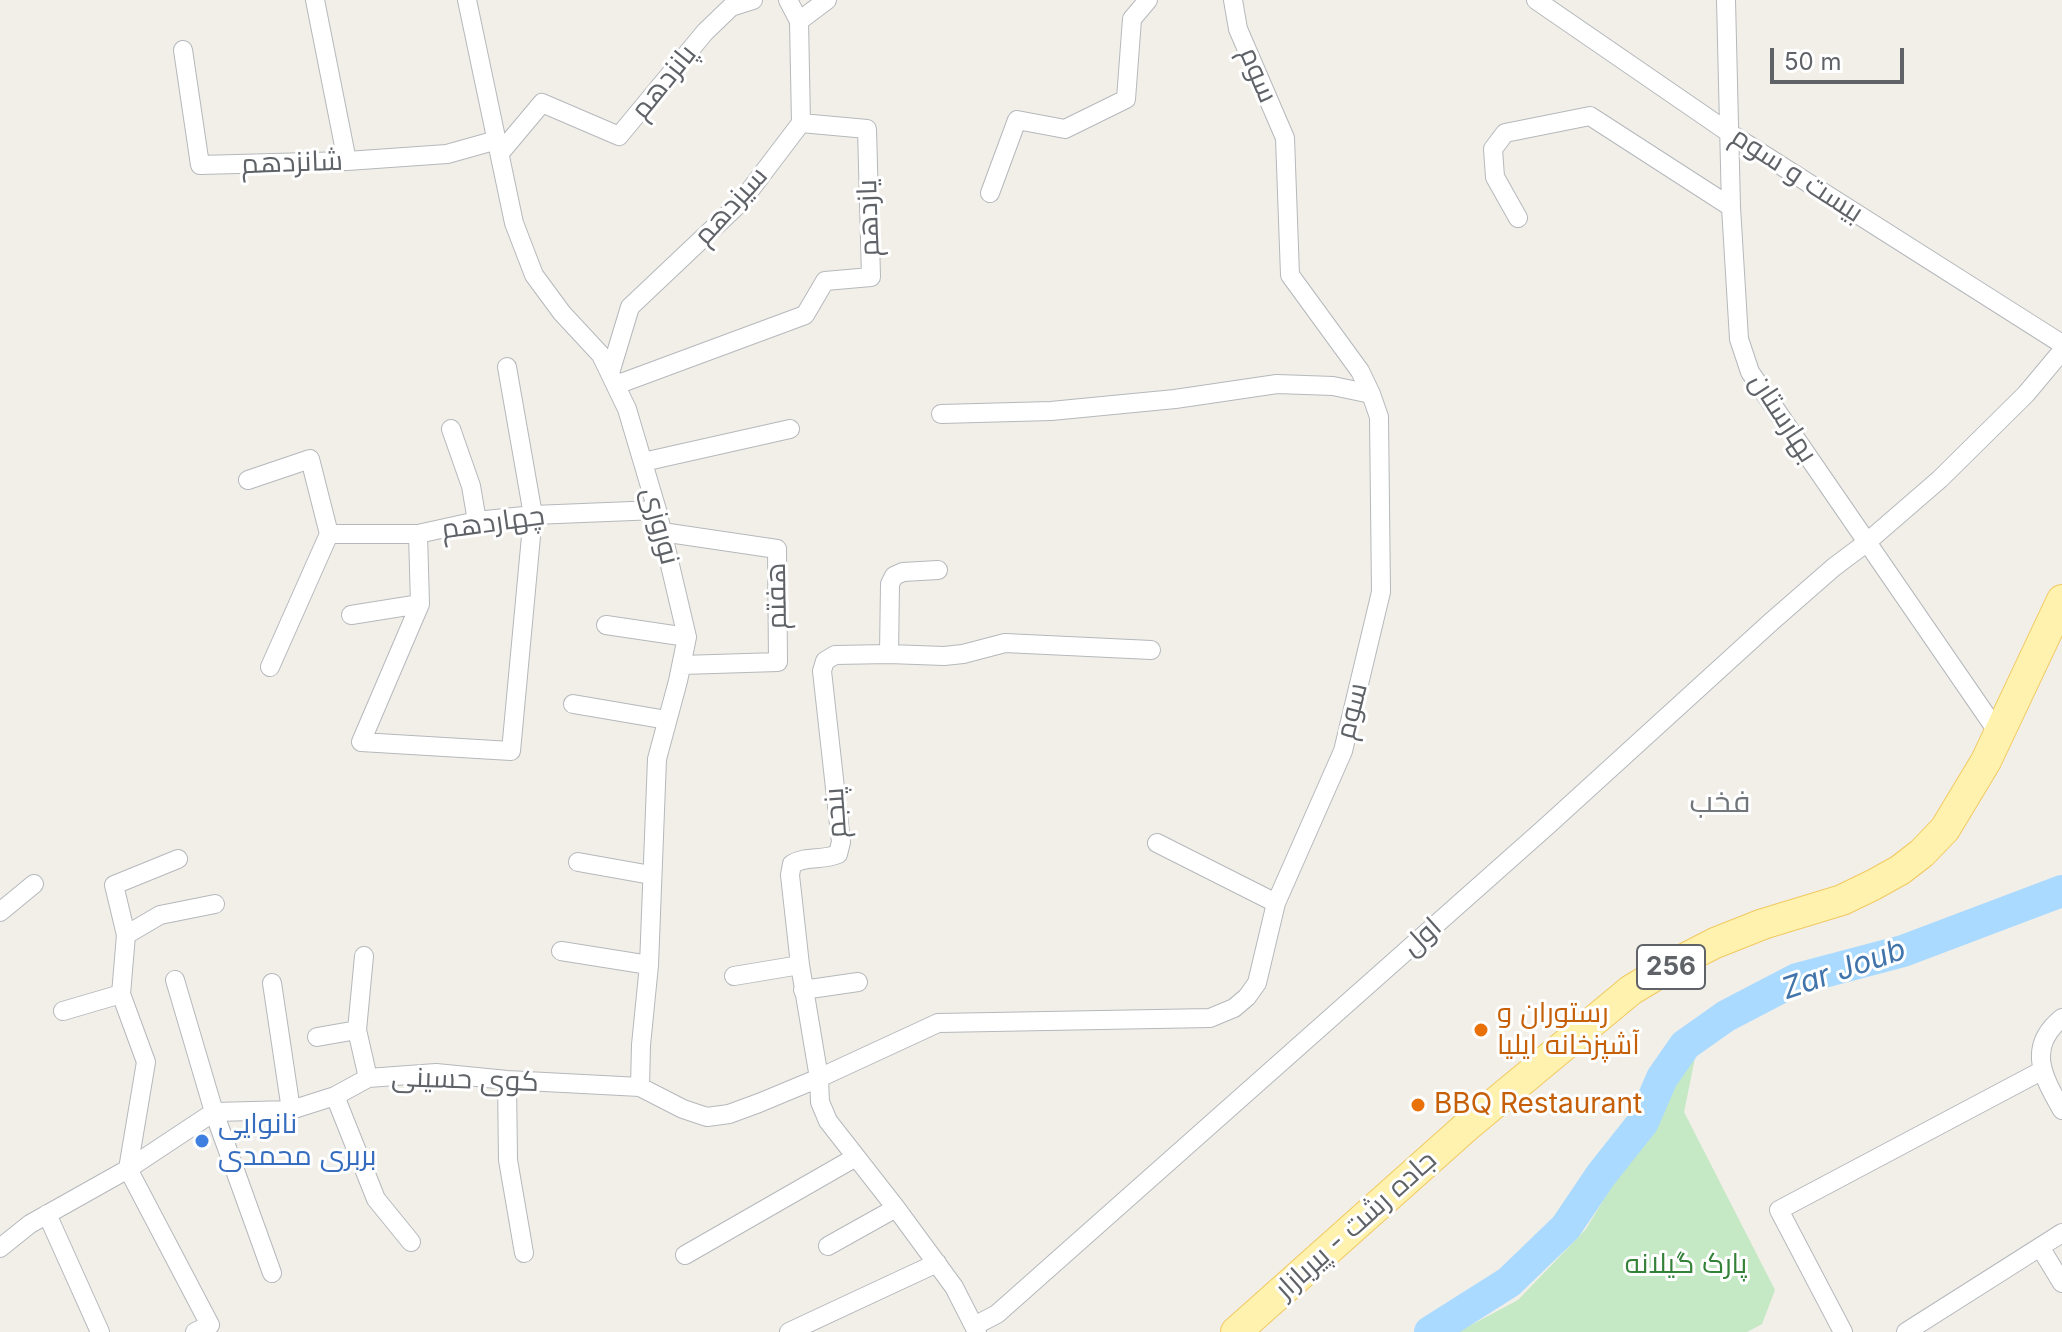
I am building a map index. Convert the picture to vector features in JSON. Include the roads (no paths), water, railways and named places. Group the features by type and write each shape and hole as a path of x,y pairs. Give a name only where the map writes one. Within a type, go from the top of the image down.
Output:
{"main road":[{"name":"جاده رشت - پیربازار","path":"1236,1332 1466,1127 1631,990 1715,943 1763,924 1842,900 1900,870 1922,853 1945,829 1986,761 2062,600"}],"street":[{"path":"315,0 347,161"},
{"name":"نوروزی","path":"467,0 514,223 534,275 562,313 601,355 627,409 657,510 687,637 657,759 649,965 640,1087"},
{"name":"پانزدهم","path":"499,147 542,103 619,136 705,32 731,7 753,0"},
{"path":"788,0 799,21 801,123"},
{"path":"799,21 827,0"},
{"path":"990,193 1017,120 1065,129 1126,99 1132,19 1148,0"},
{"name":"بیست و سوم","path":"1536,0 1728,132 2062,344"},
{"name":"بهارستان","path":"1726,0 1728,132 1739,339 1750,372 1999,734"},
{"name":"سوم","path":"640,1087 683,1109 707,1117 729,1114 819,1078 938,1023 1210,1018 1234,1008 1257,983 1276,903 1343,751 1381,592 1379,417 1360,371 1290,275 1285,138 1238,29 1230,1"},
{"name":"شانزدهم","path":"183,50 200,165 347,161 499,147"},
{"path":"1518,218 1495,177 1493,149 1505,133 1590,116 1731,207"},
{"name":"یازدهم","path":"613,379 805,315 825,281 871,277 867,129 801,123"},
{"name":"سیزدهم","path":"613,379 630,307 741,202 801,123"},
{"name":"اول","path":"976,1329 997,1314 1547,826 1771,622 1940,479 2026,394 2062,351"},
{"path":"418,534 420,604 361,742 511,751 533,515 507,367"},
{"path":"941,414 1051,411 1175,399 1277,384 1333,386 1371,394"},
{"path":"451,429 471,486 477,521"},
{"path":"643,462 790,429"},
{"path":"248,480 310,459 329,534 270,667"},
{"name":"چهاردهم","path":"329,534 418,534 477,521 533,515 657,510"},
{"name":"هفتم","path":"662,532 777,549 778,662 682,665"},
{"path":"938,570 903,572 894,576 890,584 889,654 944,656 1005,643 1151,650"},
{"path":"351,615 420,604"},
{"path":"606,625 687,637"},
{"name":"پنجم","path":"819,1078 803,990 790,875 792,864 801,859 830,858 838,854 841,842 822,671 825,661 835,655 889,654"},
{"path":"573,704 667,720"},
{"path":"1157,843 1276,903"},
{"path":"178,859 114,885 126,935 121,994 146,1062 128,1169 210,1325 195,1332"},
{"path":"578,862 651,875"},
{"path":"0,912 34,884"},
{"path":"126,935 160,915 215,904"},
{"path":"561,951 649,965"},
{"path":"364,956 357,1030 368,1078"},
{"path":"734,976 800,965"},
{"path":"175,980 214,1112 272,1273"},
{"path":"803,990 858,982"},
{"path":"272,983 291,1110"},
{"path":"63,1011 121,994"},
{"path":"2062,1018 2049,1029 2042,1044 2041,1062 2048,1085 2062,1110"},
{"path":"317,1037 357,1030"},
{"path":"1843,1332 1779,1210 2043,1070"},
{"name":"کوی حسینی","path":"214,1112 291,1110 335,1096 368,1078 436,1073 640,1087"},
{"path":"819,1078 820,1102 828,1121 937,1263 954,1287 976,1329"},
{"path":"507,1080 508,1160 524,1253"},
{"path":"335,1096 376,1199 411,1242"},
{"path":"0,1248 30,1224 128,1169 214,1112"},
{"path":"685,1255 856,1157"},
{"path":"828,1246 896,1208"},
{"path":"47,1214 100,1332"},
{"path":"1906,1332 2062,1233"},
{"path":"2040,1247 2062,1283"},
{"path":"789,1332 937,1263"}],"waterway":[{"name":"Zar Joub","path":"1430,1332 1509,1282 1566,1227 1601,1175 1643,1122 1662,1078 1685,1045 1726,1016 1797,979 1903,951 2062,891"}],"place":[{"name":"رستوران و آشپزخانه ایلیا","path":"1481,1030"},
{"name":"BBQ Restaurant","path":"1418,1105"},
{"name":"نانوایی بربری محمدی","path":"202,1141"}],"district":[{"name":"فخب","path":"1720,803"}],"park label":[{"name":"پارک گیلانه","path":"1686,1265"}]}
